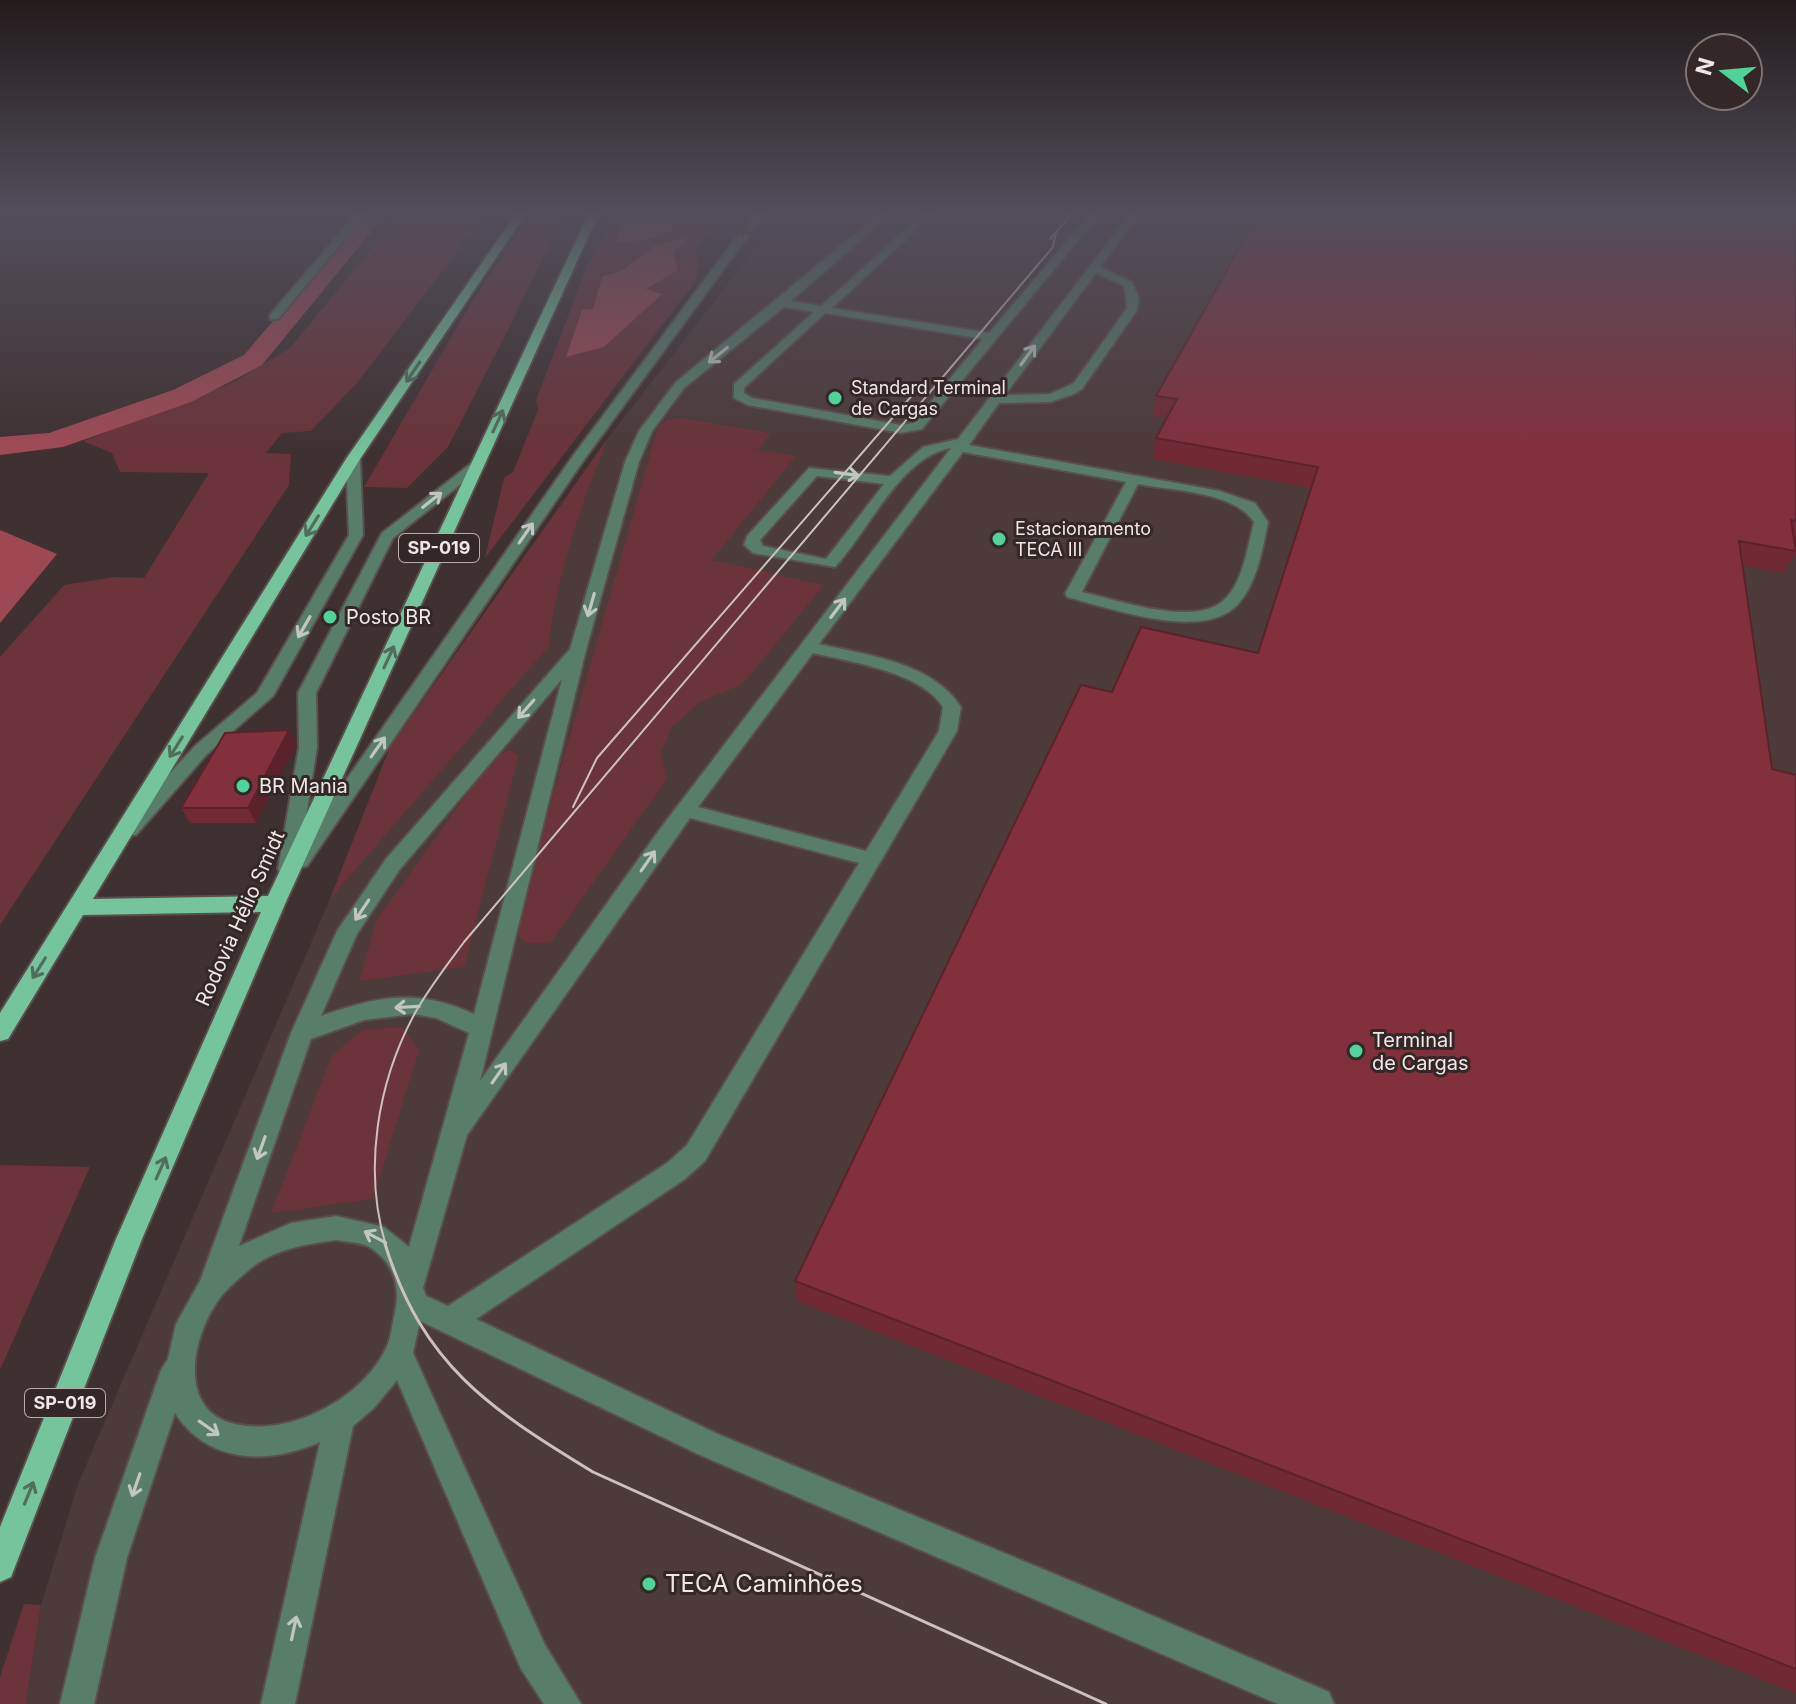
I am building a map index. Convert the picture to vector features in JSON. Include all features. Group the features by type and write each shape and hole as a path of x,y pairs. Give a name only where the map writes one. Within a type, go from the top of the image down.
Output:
{"main road":[{"path":"0,1032 353,459 466,295"},
{"name":"Rodovia Hélio Smidt","path":"0,1566 129,1239 281,892 556,295"},
{"path":"77,907 281,892"}],"street":[{"path":"274,317 293,295"},
{"path":"281,892 569,472 700,295"},
{"path":"179,1358 181,1392 197,1420 223,1438 260,1444 301,1437 340,1417 375,1387 399,1353 410,1328 413,1293 578,650 632,462 646,431 680,385 792,295"},
{"path":"842,295 738,387 738,395 748,401 910,429 917,426 1027,295"},
{"path":"454,1137 686,810 1073,295"},
{"path":"997,399 1055,397 1069,393 1078,386 1133,308 1136,295"},
{"path":"786,300 994,334"},
{"path":"895,481 814,471 751,542 758,550 823,564 832,562 895,481 929,449 962,445 1134,479 1237,500 1257,514 1261,522 1239,591 1233,603 1222,612 1187,618 1073,594 1134,479"},
{"path":"115,846 201,750 264,696 356,535 353,459"},
{"path":"281,892 308,747 307,693 387,536 478,465"},
{"path":"837,556 868,568"},
{"path":"448,1322 562,1249 676,1171 696,1153 948,731 953,716 952,705 943,692 921,679 809,647"},
{"path":"77,1704 111,1558 190,1322 211,1288 302,1033 348,931 393,864 578,650"},
{"path":"686,810 871,859"},
{"path":"302,1033 343,1017 387,1008 425,1006 451,1013 481,1028"},
{"path":"211,1288 241,1259 277,1238 313,1227 348,1226 378,1236 400,1255 413,1293 448,1322 710,1445 1082,1601 1317,1704"},
{"path":"399,1353 533,1657 564,1704"},
{"path":"278,1704 340,1417"}],"shaded area":[{"path":"334,295 424,295 357,383 311,431 282,433 266,453 291,454 289,485 0,925 0,657 64,585 115,577 144,578 209,473 120,472 112,453 83,441 232,383 290,348"},
{"path":"477,295 525,295 448,447 407,488 364,487"},
{"path":"576,295 597,295 593,310 582,310 604,347 660,295 685,295 485,558 504,478 513,472 538,410 536,400"},
{"path":"597,295 661,295 604,347 566,357 582,310 593,309"},
{"path":"720,295 1796,295 1796,1704 26,1704 41,1605 78,1484 330,899 390,747 608,438"},
{"path":"682,418 771,433 758,450 796,456 712,560 824,585 743,684 700,702 672,727 661,752 667,779 550,943 526,943 514,932 658,427 667,420"},
{"path":"608,438 571,540 549,646 330,899 390,747"},
{"path":"0,530 57,554 0,623"},
{"path":"510,750 519,755 464,967 359,981 376,921 493,757"},
{"path":"402,1027 419,1050 373,1199 271,1213 332,1055 363,1030"},
{"path":"0,1165 90,1167 0,1370"},
{"path":"24,1604 41,1605 26,1704 0,1704 0,1677"}],"building":[{"name":"Terminal de Cargas","path":"1213,295 1796,295 1796,521 1791,520 1796,551 1739,541 1772,769 1796,775 1796,1669 795,1281 1081,685 1112,692 1141,627 1258,653 1318,467 1156,438 1177,399 1156,396"},
{"name":"BR Mania","path":"289,730 248,808 181,808 225,733"}],"waterway":[{"path":"0,446 53,441 182,396 253,360 308,295"}],"tram line":[{"path":"386,1246 375,1187 378,1127 391,1068 426,995 464,942 1013,295"},
{"path":"573,807 597,758 915,392"},
{"path":"385,1244 419,1322 440,1353 492,1404 556,1449 593,1472 1106,1704"}],"place":[{"name":"Standard Terminal de Cargas","path":"835,398"},
{"name":"Estacionamento TECA III","path":"999,539"},
{"name":"Posto BR","path":"330,617"},
{"name":"BR Mania","path":"243,786"},
{"name":"Terminal de Cargas","path":"1356,1051"},
{"name":"TECA Caminhões","path":"649,1584"}]}
